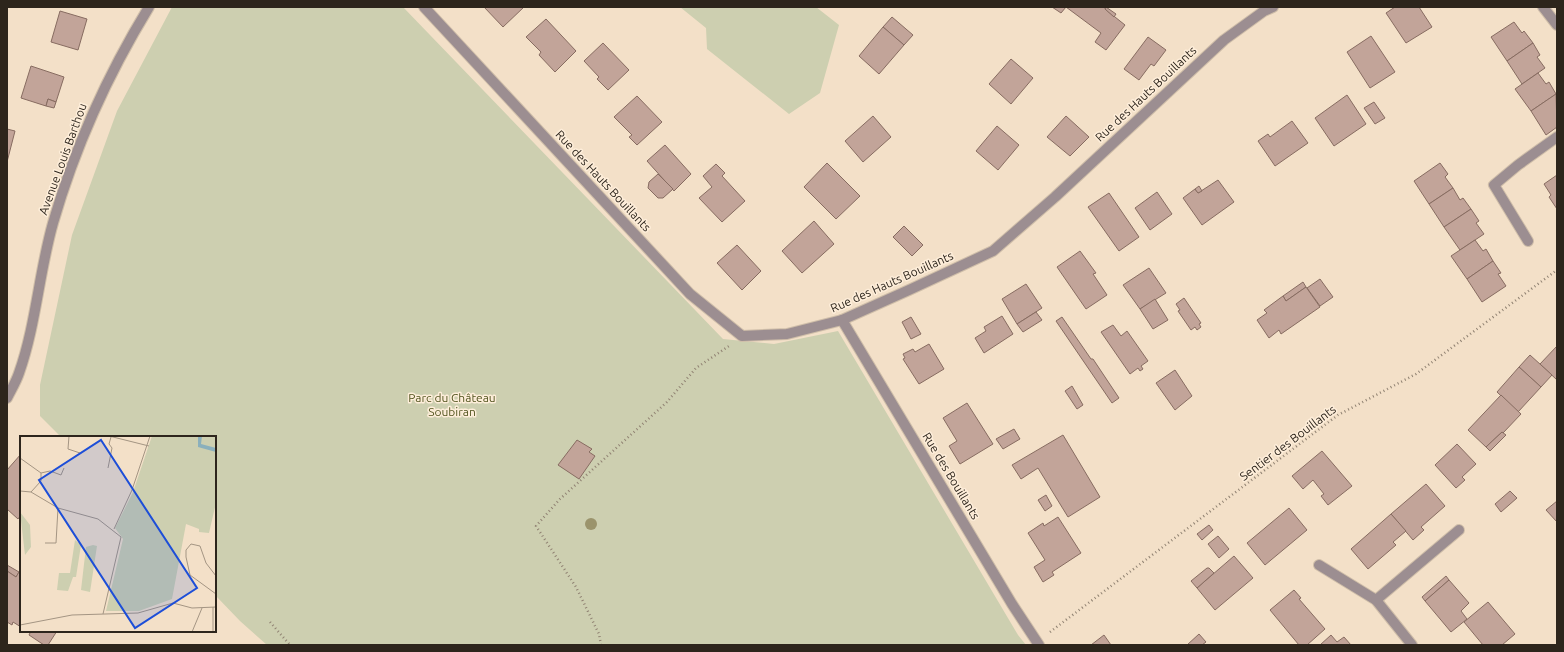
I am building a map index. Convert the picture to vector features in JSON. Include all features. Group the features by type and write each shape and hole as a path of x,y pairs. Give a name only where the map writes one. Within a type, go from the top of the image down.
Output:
{"street":[{"name":"Avenue Louis Barthou","path":"7,398 18,375 28,344 53,224 74,159 103,91 149,7"},
{"name":"Rue des Hauts Bouillants","path":"424,7 690,294 742,336 787,334 842,320 993,251 1055,197 1224,40 1266,8"},
{"path":"1543,7 1557,25"},
{"path":"1528,241 1494,185 1518,165 1557,137"},
{"name":"Rue des Bouillants","path":"842,320 1012,604 1038,644"},
{"path":"1376,600 1459,530"},
{"path":"1319,564 1376,600 1412,645"}],"path":[{"name":"Sentier des Bouillants","path":"1038,644 1338,415 1416,374 1557,270"},
{"path":"602,645 599,634 576,588 536,526 560,499 667,402 696,368 723,351 742,336"},
{"path":"270,622 290,645"}],"green space":[{"name":"Parc du Château Soubiran","path":"172,7 403,7 723,339 774,344 838,331 1018,635 1026,645 267,645 240,621 216,596 216,436 60,436 40,416 40,385 72,235 117,111"},
{"path":"680,7 816,7 839,25 820,93 789,114 707,49 706,28"}],"building":[{"path":"484,7 524,7 503,27"},
{"path":"1052,7 1066,7 1061,13"},
{"path":"1066,7 1106,7 1105,9 1125,25 1106,50 1095,42 1101,33"},
{"path":"1106,7 1116,14 1114,17 1105,9"},
{"path":"1395,7 1419,7 1432,27 1406,43 1386,13"},
{"path":"60,11 87,19 78,50 51,42"},
{"path":"892,17 913,35 904,45 883,27"},
{"path":"546,19 576,51 555,72 539,55 541,52 526,37"},
{"path":"1514,22 1522,33 1524,31 1533,43 1507,61 1491,37"},
{"path":"883,27 904,45 879,74 859,56"},
{"path":"1371,36 1395,72 1370,88 1347,52"},
{"path":"1148,37 1166,50 1154,66 1151,64 1139,80 1124,69"},
{"path":"603,43 629,70 608,90 597,79 599,77 584,61"},
{"path":"1533,43 1540,55 1537,57 1545,68 1522,84 1507,61"},
{"path":"1011,59 1033,78 1011,104 989,84"},
{"path":"31,66 64,77 56,102 48,99 46,106 21,98"},
{"path":"1538,73 1546,84 1549,82 1556,94 1531,111 1515,89"},
{"path":"1556,94 1557,127 1546,135 1531,111"},
{"path":"1347,95 1366,124 1334,146 1315,118"},
{"path":"637,96 662,122 637,145 629,137 632,135 614,117"},
{"path":"48,99 56,102 54,108 46,106"},
{"path":"1374,102 1385,118 1375,124 1364,108"},
{"path":"873,116 891,137 863,162 845,141"},
{"path":"1066,116 1089,137 1070,156 1047,137"},
{"path":"1292,121 1308,143 1275,166 1258,141 1268,134 1270,137"},
{"path":"997,126 1019,145 998,170 976,151"},
{"path":"7,129 15,131 7,162"},
{"path":"665,145 691,174 674,191 647,161"},
{"path":"827,163 860,196 836,219 804,187"},
{"path":"1440,163 1448,174 1445,177 1453,188 1429,204 1414,181"},
{"path":"716,164 725,173 722,176 745,201 722,222 699,198 712,187 703,176"},
{"path":"658,174 673,189 663,198 658,198 648,188 649,182"},
{"path":"1557,175 1557,209 1549,197 1551,195 1544,184"},
{"path":"1218,180 1234,202 1202,225 1183,198 1195,189 1198,193"},
{"path":"1199,186 1202,191 1198,193 1195,189"},
{"path":"1453,188 1460,200 1463,198 1471,209 1444,227 1429,204"},
{"path":"1157,192 1172,214 1150,230 1135,208"},
{"path":"1109,193 1139,237 1119,251 1088,207"},
{"path":"1471,209 1479,221 1476,223 1484,234 1460,250 1444,227"},
{"path":"814,221 834,244 802,273 782,251"},
{"path":"904,226 923,245 912,256 893,237"},
{"path":"1475,240 1483,251 1486,249 1493,261 1467,279 1451,256"},
{"path":"737,245 761,271 742,290 717,263"},
{"path":"1080,251 1096,273 1093,274 1107,295 1086,309 1057,267"},
{"path":"1493,261 1501,273 1498,274 1506,286 1482,302 1467,279"},
{"path":"1149,268 1166,293 1140,309 1123,285"},
{"path":"1320,279 1333,297 1320,306 1307,288"},
{"path":"1303,282 1306,287 1286,301 1283,296"},
{"path":"1026,284 1042,308 1017,324 1002,299"},
{"path":"1306,287 1320,307 1281,334 1279,330 1269,338 1257,320 1267,313 1264,310 1283,296 1286,301"},
{"path":"1184,298 1201,323 1199,324 1201,327 1197,330 1195,327 1191,330 1178,311 1180,310 1176,304"},
{"path":"1155,299 1168,320 1153,329 1140,309"},
{"path":"1036,312 1042,320 1023,332 1017,324"},
{"path":"1002,316 1013,334 984,353 975,338 986,331 984,327"},
{"path":"911,317 921,334 911,339 902,322"},
{"path":"1062,317 1119,398 1112,403 1056,321"},
{"path":"1113,325 1121,336 1127,331 1148,361 1141,366 1143,369 1140,371 1138,368 1130,374 1101,332"},
{"path":"929,344 944,369 919,384 903,359 905,358 903,354 913,349 915,352"},
{"path":"1557,346 1557,380 1540,364"},
{"path":"1530,355 1552,375 1541,387 1519,367"},
{"path":"1519,367 1541,387 1518,412 1497,392"},
{"path":"1175,370 1192,396 1175,410 1156,383"},
{"path":"1072,386 1083,405 1077,409 1065,391"},
{"path":"1501,395 1521,414 1503,433 1502,432 1486,447 1468,430"},
{"path":"967,403 993,444 960,464 949,446 957,441 943,418"},
{"path":"1014,429 1020,439 1003,449 996,439"},
{"path":"1502,432 1506,435 1490,451 1486,447"},
{"path":"1063,435 1100,497 1068,517 1038,468 1021,479 1012,465"},
{"path":"577,440 592,449 589,452 595,456 579,479 558,465"},
{"path":"1457,444 1476,464 1462,477 1465,480 1456,488 1435,465"},
{"path":"1322,451 1352,486 1328,505 1321,496 1324,494 1313,480 1303,489 1292,476"},
{"path":"20,455 20,516 18,519 7,509 7,470"},
{"path":"1426,484 1445,506 1421,527 1424,530 1413,540 1391,514"},
{"path":"1510,491 1517,498 1501,512 1495,504"},
{"path":"1046,495 1052,506 1045,511 1038,500"},
{"path":"1557,501 1557,522 1546,510"},
{"path":"1289,508 1307,530 1265,565 1247,543"},
{"path":"1391,514 1406,531 1393,542 1396,545 1368,569 1351,549"},
{"path":"1058,517 1081,553 1052,572 1054,575 1043,582 1034,567 1045,560 1028,533 1043,523 1044,526"},
{"path":"1209,525 1213,530 1202,540 1197,534"},
{"path":"1218,536 1229,549 1219,558 1208,544"},
{"path":"1234,556 1253,578 1215,610 1197,588"},
{"path":"7,565 19,572 16,577 7,571"},
{"path":"1207,568 1214,573 1197,588 1191,581"},
{"path":"7,571 16,577 19,572 20,626 13,622 12,625 7,622"},
{"path":"1446,576 1449,580 1425,601 1422,597"},
{"path":"1449,580 1469,603 1461,611 1467,619 1451,632 1425,601"},
{"path":"1294,590 1301,598 1299,599 1325,629 1307,645 1299,645 1270,610"},
{"path":"1488,602 1515,634 1502,645 1483,645 1464,622"},
{"path":"28,632 56,632 48,645 44,645 29,635 30,633"},
{"path":"1199,634 1206,642 1202,645 1187,645"},
{"path":"1104,635 1111,645 1091,645"},
{"path":"1331,635 1337,642 1344,637 1351,645 1320,645"}]}
